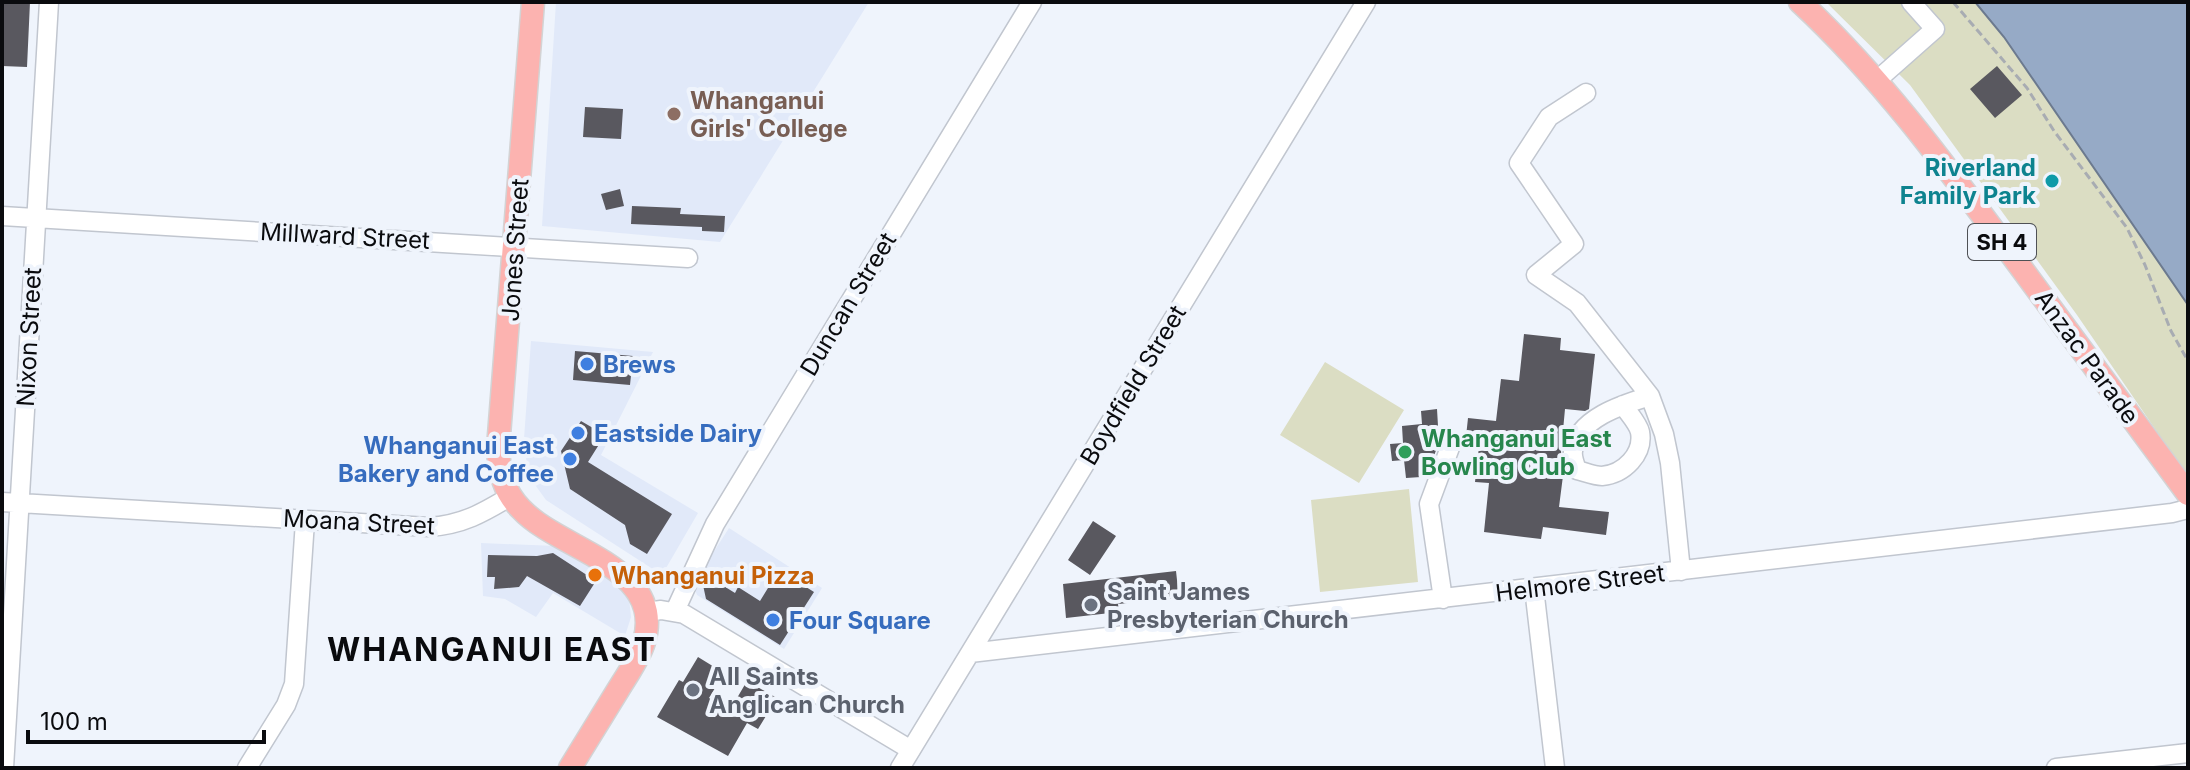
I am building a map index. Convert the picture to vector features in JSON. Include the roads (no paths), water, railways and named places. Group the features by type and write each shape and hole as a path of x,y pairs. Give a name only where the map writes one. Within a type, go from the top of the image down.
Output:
{"main road":[{"name":"Jones Street","path":"511,496 499,468 498,448 533,2"},
{"name":"Anzac Parade","path":"1800,2 1875,82 1963,189 2188,494"},
{"path":"511,496 536,521 623,575 637,590 646,612 641,650 570,768"}],"street":[{"name":"Nixon Street","path":"4,768 11,503 36,218 49,2"},
{"name":"Duncan Street","path":"675,611 715,524 1032,2"},
{"name":"Boydfield Street","path":"900,768 1366,2"},
{"path":"1875,82 1935,29 1911,2"},
{"path":"1586,93 1549,117 1519,163 1574,244 1536,275 1577,303 1650,396 1664,434 1670,463 1681,571"},
{"name":"Millward Street","path":"2,216 688,258"},
{"path":"1623,405 1650,396"},
{"path":"1443,599 1429,504 1452,442"},
{"name":"Moana Street","path":"11,503 305,521 450,526 483,514 511,496"},
{"name":"Helmore Street","path":"970,653 2188,509"},
{"path":"247,768 286,705 294,684 305,521"},
{"path":"1534,588 1555,768"},
{"path":"646,612 675,611 684,614 911,750"},
{"path":"2056,768 2188,753"}],"water":[{"path":"1975,2 2188,2 2188,305 2004,37"}],"place":[{"name":"Whanganui Girls' College","path":"674,114"},
{"name":"Riverland Family Park","path":"2052,181"},
{"name":"Brews","path":"587,364"},
{"name":"Eastside Dairy","path":"578,433"},
{"name":"Whanganui East Bowling Club","path":"1405,452"},
{"name":"Whanganui East Bakery and Coffee","path":"570,459"},
{"name":"Whanganui Pizza","path":"595,575"},
{"name":"Saint James Presbyterian Church","path":"1091,605"},
{"name":"Four Square","path":"773,620"},
{"name":"All Saints Anglican Church","path":"693,690"}],"district":[{"name":"WHANGANUI EAST","path":"492,649"}]}
